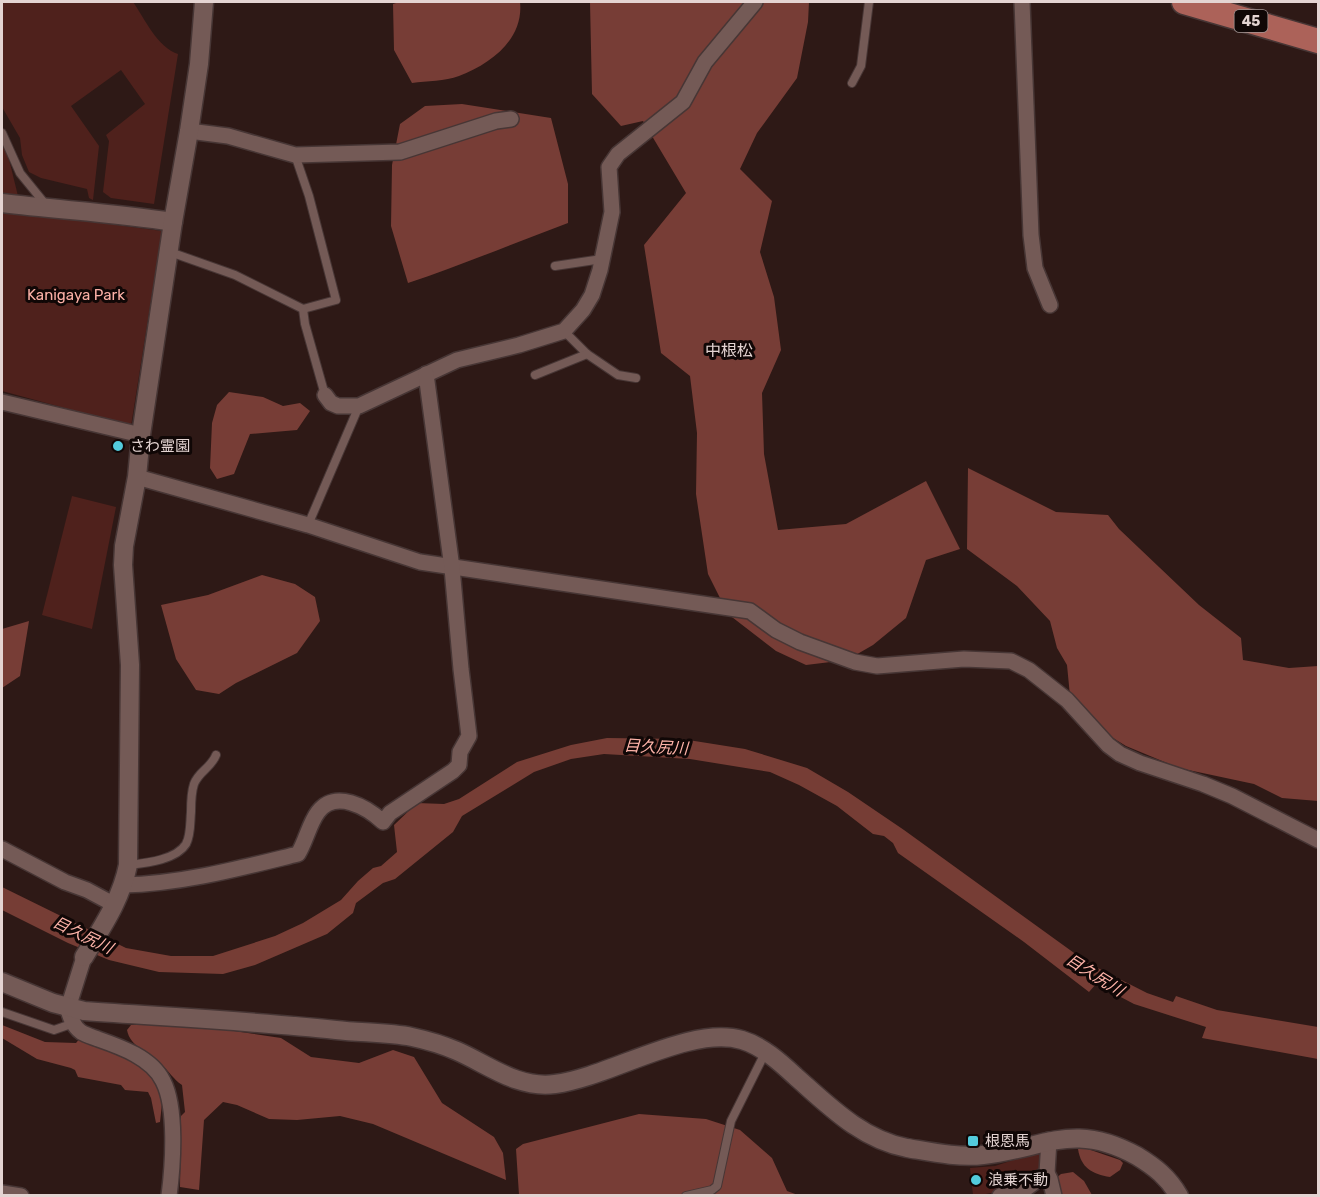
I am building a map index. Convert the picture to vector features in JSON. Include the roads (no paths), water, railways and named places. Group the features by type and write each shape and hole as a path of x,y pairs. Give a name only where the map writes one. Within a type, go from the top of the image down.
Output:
{"main road":[{"name":"45","path":"1184,2 1318,41"}],"street":[{"path":"71,1016 84,957 113,909 128,865 130,665 123,556 137,477 141,435 173,222 189,131 200,52 204,2"},
{"path":"325,395 331,403 338,406 359,406 457,360 564,331 583,310 592,295 602,259 612,212 609,167 618,154 683,102 705,62 754,2"},
{"path":"1022,2 1031,235 1035,268 1050,305"},
{"path":"189,131 228,136 295,155 400,152 496,121 511,119"},
{"path":"2,203 173,222"},
{"path":"123,885 152,884 239,868 298,854 307,840 311,823 319,810 332,802 358,804 371,811 382,822 398,807 459,765 460,752 470,736 461,669 452,568 426,374"},
{"path":"2,402 141,435"},
{"path":"137,477 308,525 420,562 750,611 776,630 800,642 855,662 877,666 964,658 1011,661 1029,670 1067,700 1108,745 1120,754 1232,796 1318,840"},
{"path":"2,849 65,882 87,890 113,909"},
{"path":"2,982 71,1016 81,1032 124,1048 153,1066 163,1081 172,1119 172,1173 169,1196"},
{"path":"71,1016 84,1011 277,1024 410,1037 455,1050 506,1076 528,1083 552,1084 584,1078 657,1051 717,1037 743,1040 787,1068 850,1124 877,1138 905,1147 967,1155 982,1155 1049,1140 1092,1138 1111,1144 1158,1168 1179,1196"},
{"path":"1049,1140 1047,1173 1054,1196"},
{"path":"1000,1196 1028,1187 1047,1173"},
{"path":"2,1193 21,1196"}],"lane":[{"path":"852,83 861,66 870,2"},
{"path":"2,133 20,173 49,209"},
{"path":"169,252 235,275 303,309 336,300 309,196 295,155"},
{"path":"555,266 602,259"},
{"path":"303,309 325,395"},
{"path":"564,331 586,354 618,375 636,378"},
{"path":"535,375 586,354"},
{"path":"308,525 359,406"},
{"path":"128,865 165,857 178,852 185,845 189,835 194,785 199,776 213,764 216,755"},
{"path":"2,1012 54,1030 71,1016"},
{"path":"686,1196 712,1190 717,1186 731,1121 766,1053"}],"water":[{"name":"目久尻川","path":"607,738 682,739 745,749 807,768 848,792 904,830 1088,963 1147,993 1173,1002 1176,996 1217,1010 1318,1027 1318,1059 1202,1038 1206,1027 1134,1004 1096,984 1089,992 1024,942 898,853 893,843 884,836 873,834 837,806 770,772 690,759 604,754 571,759 534,772 462,816 453,832 395,879 383,883 356,903 353,913 327,934 255,965 223,974 159,972 109,960 68,943 2,910 2,887 126,948 171,956 213,956 275,936 303,923 341,900 373,868 381,866 397,852 394,825 417,803 444,804 459,799 517,762 571,745"}],"place":[{"name":"さわ霊園","path":"118,446"},
{"name":"根恩馬","path":"973,1141"},
{"name":"浪乗不動","path":"976,1180"}],"district":[{"name":"中根松","path":"729,350"}],"park label":[{"name":"Kanigaya Park","path":"76,295"}]}
